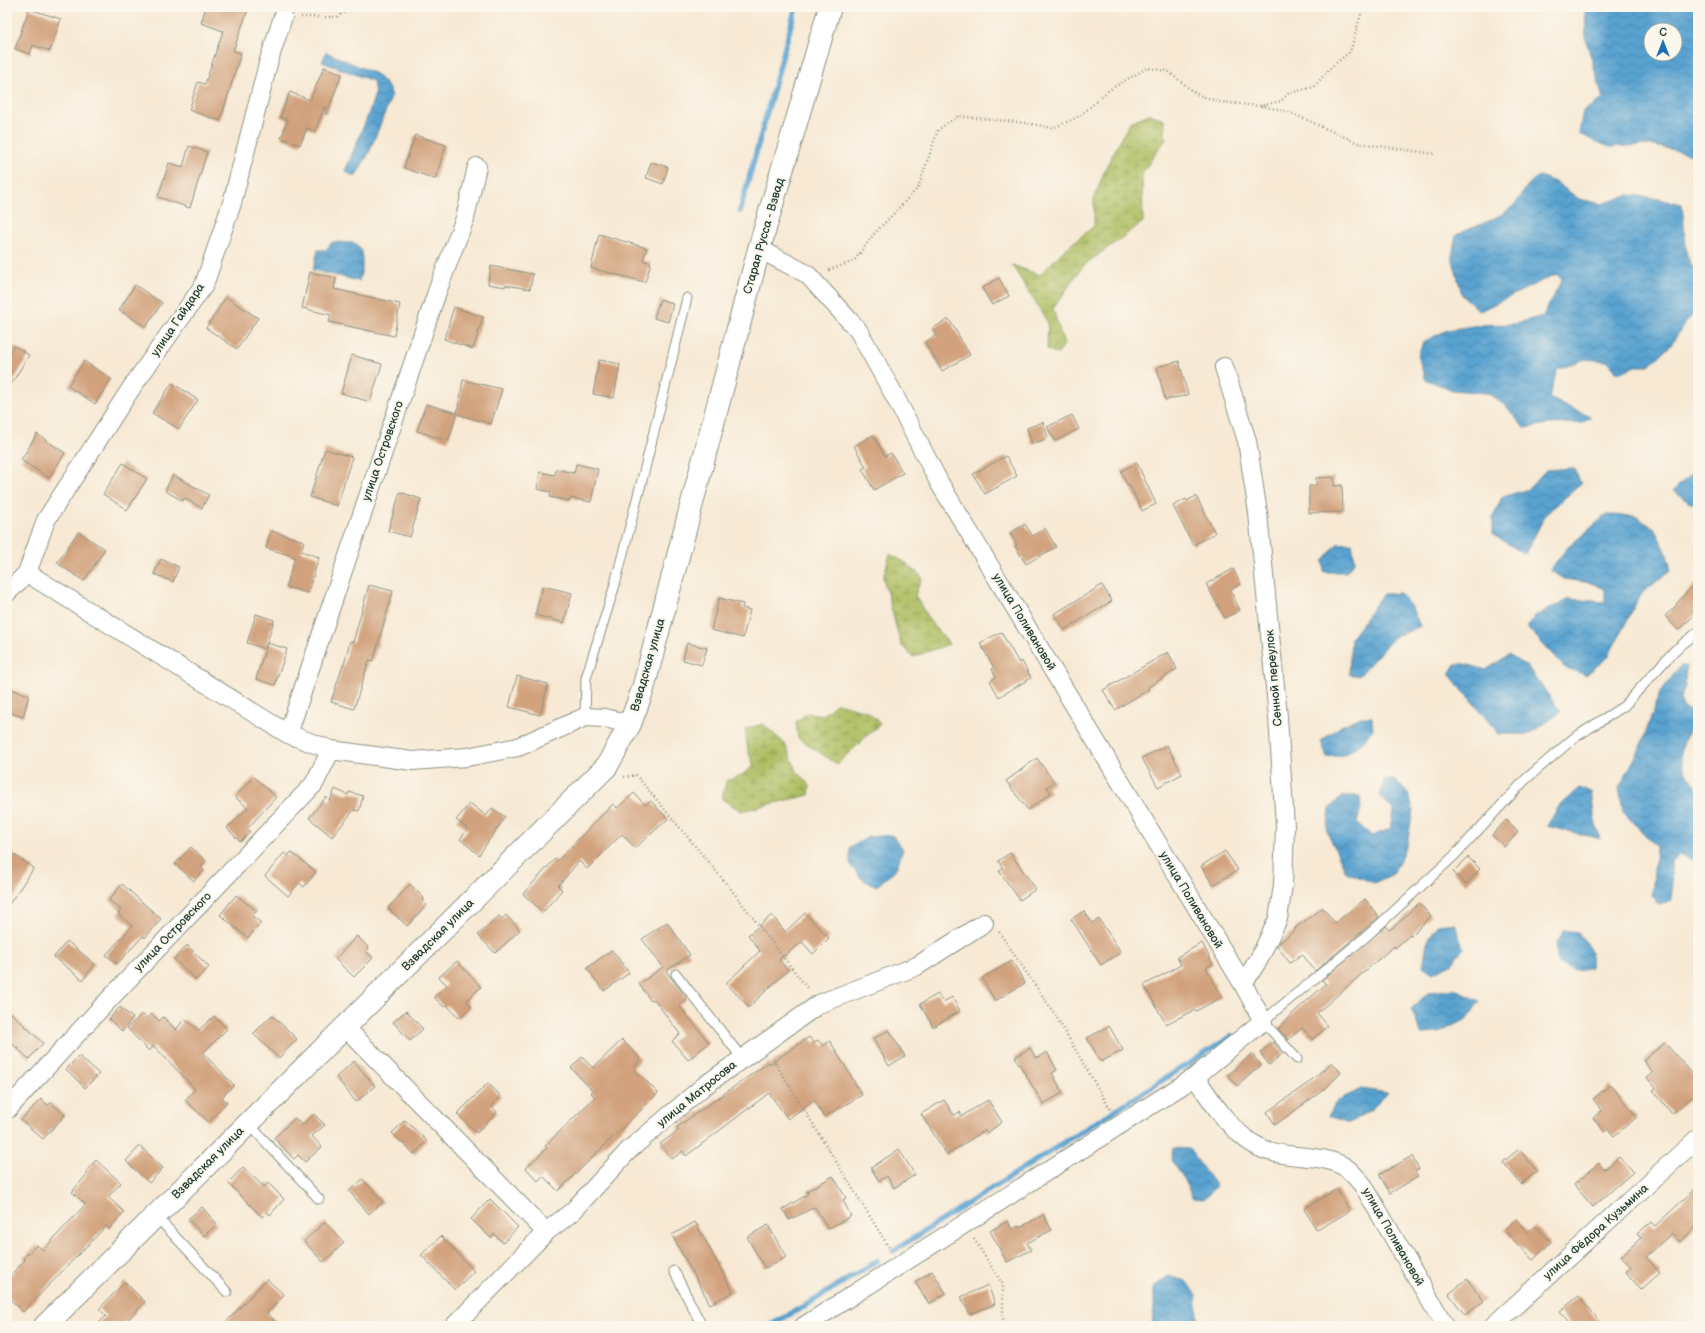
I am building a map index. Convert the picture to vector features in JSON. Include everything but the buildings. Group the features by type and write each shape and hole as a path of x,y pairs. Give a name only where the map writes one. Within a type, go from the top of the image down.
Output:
{"street":[{"name":"Старая Русса - Взвад","path":"702,466 759,249 830,7"},
{"name":"улица Гайдара","path":"7,593 27,573 46,520 132,387 204,285 232,203 268,60 283,17"},
{"name":"улица Островского","path":"288,734 438,289 465,218 477,167"},
{"name":"улица Поливановой","path":"759,249 807,274 858,330 892,391 940,484 1243,984 1263,1021"},
{"name":"Сенной переулок","path":"1224,367 1247,442 1258,513 1278,717 1285,826 1283,885 1278,919 1259,959 1243,984"},
{"name":"Взвадская улица","path":"45,1326 607,766 630,724 643,689 702,466"},
{"path":"27,573 288,734 331,750 412,761 467,758 518,747 585,717 605,718 630,724"},
{"name":"улица Островского","path":"7,1110 100,1009 314,784 331,750"},
{"name":"улица Матросова","path":"454,1326 546,1232 572,1212 629,1150 704,1086 819,1004 917,966 984,923"},
{"path":"804,1326 1195,1077 1263,1021"},
{"path":"345,1027 546,1232"},
{"name":"улица Поливановой","path":"1195,1077 1230,1124 1255,1145 1281,1155 1320,1159 1344,1166 1363,1185 1445,1326"},
{"name":"улица Фёдора Кузьмина","path":"1493,1326 1698,1138"}],"lane":[{"path":"585,717 586,678 614,588 640,491 687,298"},
{"path":"1297,1058 1263,1021 1368,935 1448,862 1526,779 1574,738 1624,706 1674,650 1698,632"},
{"path":"676,974 742,1058"},
{"path":"248,1123 319,1199"},
{"path":"156,1215 227,1292"},
{"path":"674,1271 702,1326"}],"path":[{"path":"283,17 337,17 354,7"},
{"path":"1259,106 1281,101 1289,93 1314,87 1331,67 1350,52 1363,7"},
{"path":"807,274 828,271 854,261 874,234 918,188 938,130 958,116 1018,122 1053,128 1080,116 1110,90 1147,68 1168,70 1196,94 1220,102 1259,106 1289,112 1358,143 1435,154"},
{"path":"607,766 619,777 636,775 730,888 819,1004"},
{"path":"984,923 998,930 1054,1013 1107,1105"},
{"path":"763,1043 899,1265"},
{"path":"965,1224 1003,1285 1003,1326"}],"green space":[{"path":"1149,114 1164,119 1166,139 1142,173 1143,222 1083,266 1053,309 1064,344 1058,354 1047,349 1048,323 1012,265 1040,275 1063,251 1094,226 1094,198 1107,165 1130,122"},
{"path":"890,554 906,563 922,577 915,595 929,620 949,644 913,657 901,645 883,578"},
{"path":"837,703 869,712 880,724 837,764 798,738 796,722 807,713 823,715"},
{"path":"763,724 785,744 797,771 810,786 809,795 741,811 722,799 726,781 742,775 754,766 748,751 745,729"}],"water":[{"path":"1585,7 1698,7 1698,157 1679,151 1649,145 1609,147 1579,134 1583,111 1603,99 1586,40"},
{"path":"326,52 376,74 386,84 392,95 369,153 355,177 345,171 367,118 375,94 373,81 322,62"},
{"path":"1540,176 1557,183 1579,199 1602,204 1628,195 1649,197 1682,204 1687,256 1698,278 1698,310 1685,323 1671,345 1649,366 1636,366 1618,373 1607,361 1585,359 1557,370 1549,398 1591,417 1582,423 1548,424 1524,428 1506,406 1487,393 1452,390 1425,379 1418,356 1423,342 1447,330 1479,325 1514,324 1543,316 1562,279 1556,274 1480,311 1462,295 1452,256 1456,235 1502,214 1518,201 1531,182"},
{"path":"332,242 355,243 362,251 362,268 359,281 313,270 318,250 326,250"},
{"path":"1698,467 1698,503 1690,503 1673,491"},
{"path":"1574,468 1581,484 1546,514 1525,554 1493,535 1493,517 1502,497 1528,489 1546,470"},
{"path":"1606,515 1635,516 1654,528 1666,551 1671,570 1641,594 1608,657 1586,675 1564,667 1527,627 1535,616 1569,599 1605,602 1605,589 1591,583 1564,579 1550,570 1567,548"},
{"path":"1352,543 1355,561 1346,572 1324,572 1323,561 1337,544"},
{"path":"1400,593 1412,608 1420,626 1393,638 1360,675 1349,675 1351,638 1383,594"},
{"path":"1508,655 1526,665 1561,712 1530,734 1499,734 1449,674 1455,664 1466,664 1486,670"},
{"path":"1680,666 1686,666 1685,686 1680,699 1683,707 1698,716 1696,723 1684,740 1681,755 1682,762 1688,776 1698,789 1698,863 1679,854 1671,863 1672,900 1659,904 1652,895 1656,846 1623,812 1619,788 1640,748 1660,693"},
{"path":"1361,717 1372,717 1373,729 1362,743 1344,755 1327,757 1321,741 1341,726"},
{"path":"1385,779 1395,780 1409,795 1413,810 1407,845 1393,874 1374,883 1346,872 1327,831 1330,808 1342,796 1360,796 1361,808 1357,823 1372,836 1390,829 1393,810 1380,796"},
{"path":"1579,788 1591,792 1595,820 1600,839 1547,826 1559,806"},
{"path":"892,835 903,849 896,869 877,886 863,880 850,865 850,848 868,837"},
{"path":"1455,923 1463,948 1453,963 1433,973 1423,966 1427,942 1437,925"},
{"path":"1564,930 1578,932 1591,951 1590,968 1575,970 1558,963 1556,945"},
{"path":"1454,989 1480,1001 1467,1019 1439,1033 1421,1034 1411,1009 1429,992"},
{"path":"1362,1089 1388,1093 1372,1109 1349,1123 1328,1116 1338,1100"},
{"path":"1173,1148 1189,1149 1216,1186 1204,1199 1192,1198 1185,1180 1171,1160"},
{"path":"1168,1276 1186,1281 1196,1295 1199,1326 1152,1326 1154,1287"}],"waterway":[{"path":"740,211 796,7"},
{"path":"893,1251 1232,1036"},
{"path":"769,1326 813,1301 877,1261"}]}
